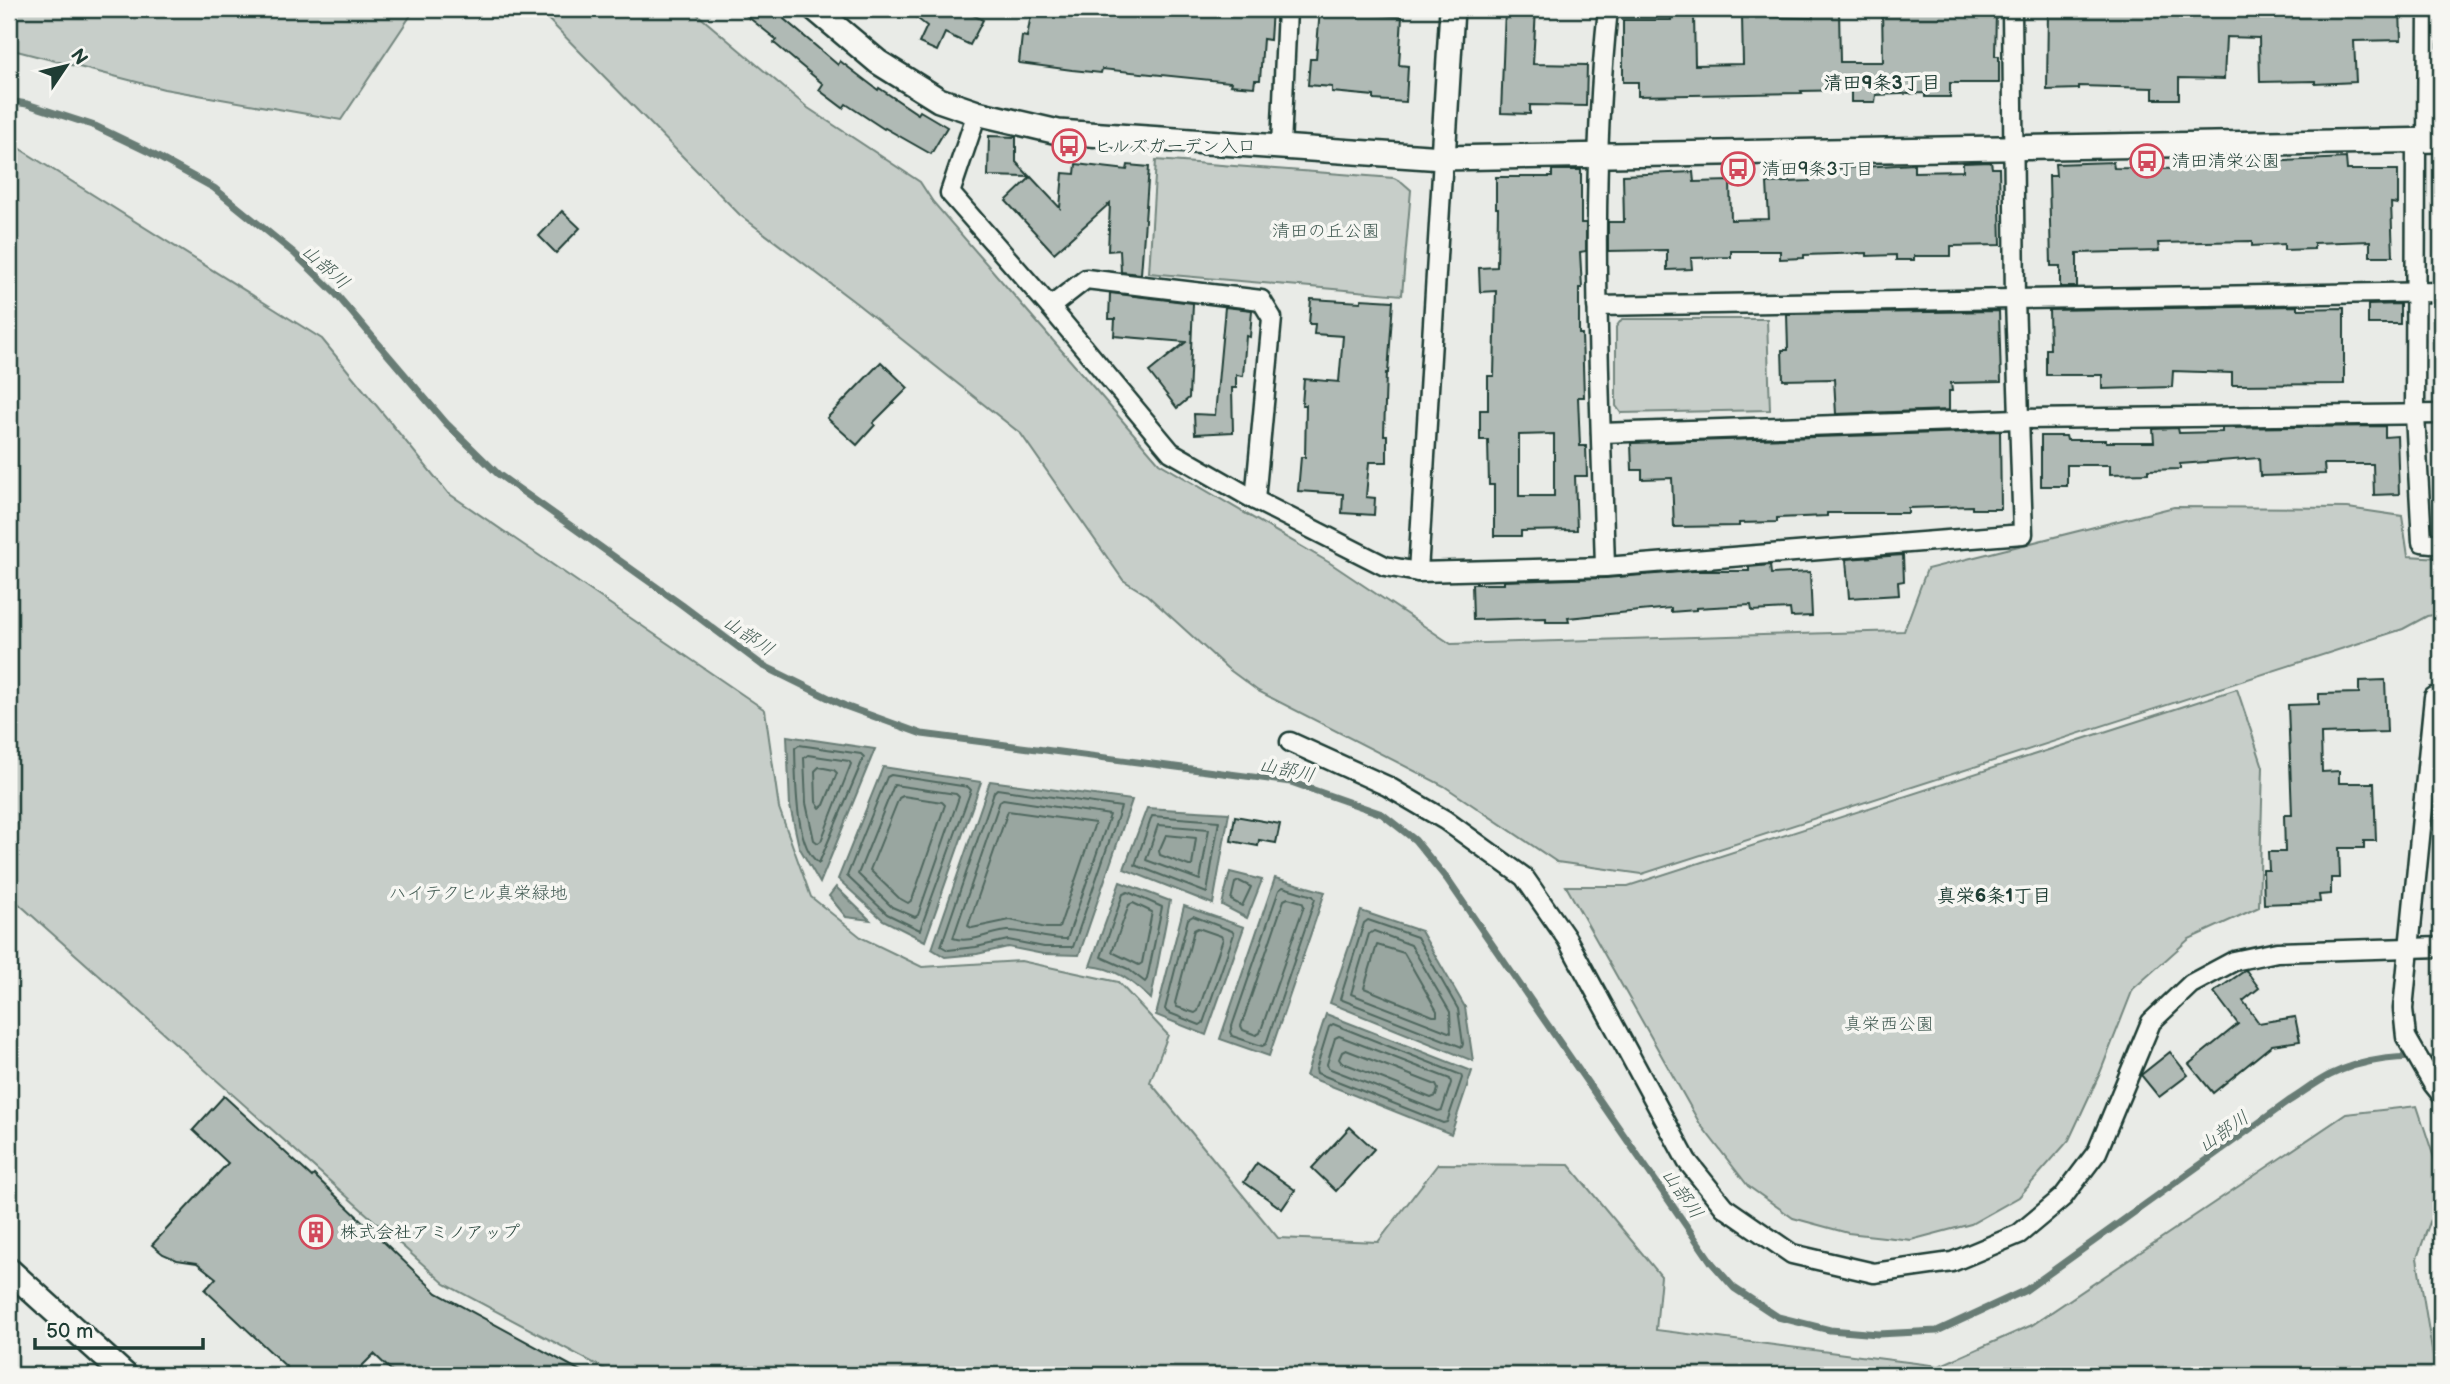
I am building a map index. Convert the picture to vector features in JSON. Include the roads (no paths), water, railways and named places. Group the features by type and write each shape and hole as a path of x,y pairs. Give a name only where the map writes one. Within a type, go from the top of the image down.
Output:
{"street":[{"path":"815,9 878,62 940,100 977,113 1058,132 1443,158 2428,140"},
{"path":"1281,146 1287,9"},
{"path":"1418,572 1452,9"},
{"path":"1605,567 1597,306 1600,79 1608,9"},
{"path":"977,113 950,193 1050,307 1171,453 1255,500 1385,566 1418,572 1605,567 2024,534 2015,300 2012,9"},
{"path":"2428,9 2428,140 2416,293 2414,415 2422,542 2441,544"},
{"path":"1050,307 1086,279 1261,300 1272,318 1255,500"},
{"path":"1597,306 2441,292"},
{"path":"1601,433 2018,419 2441,414"},
{"path":"2437,1089 2406,1037 2403,1009 2434,697 2441,696"},
{"path":"1290,742 1410,799 1454,826 1524,877 1567,939 1687,1161 1724,1207 1792,1254 1874,1273 1952,1262 2018,1234 2063,1197 2097,1152 2151,1023 2191,984 2234,961 2277,952 2441,947"},
{"path":"9,1270 125,1375"}],"water":[{"path":"787,736 875,749 820,883 799,847 790,806"},
{"path":"883,767 981,782 925,941 883,920 838,879"},
{"path":"990,781 1132,800 1079,955 1043,954 1008,947 945,957 932,949"},
{"path":"1147,808 1229,813 1213,904 1124,869"},
{"path":"1230,872 1262,880 1247,918 1222,905"},
{"path":"1275,878 1325,892 1269,1056 1220,1039"},
{"path":"1120,882 1170,901 1151,999 1116,973 1090,966"},
{"path":"836,887 870,920 846,917 829,896"},
{"path":"1184,906 1244,927 1206,1035 1156,1015"},
{"path":"1361,911 1421,931 1465,1007 1473,1061 1330,1003"},
{"path":"1326,1014 1472,1071 1451,1134 1306,1076"}],"waterway":[{"name":"山部川","path":"9,101 27,104 95,126 214,188 294,253 336,294 446,423 498,474 762,665 845,706 922,734 1291,782 1382,814 1415,840 1447,879 1712,1263 1734,1288 1778,1317 1830,1330 1878,1334 1937,1331 2026,1290 2325,1078 2356,1065 2385,1059 2414,1057 2441,1061"}],"place":[{"name":"ヒルズガーデン入口","path":"1069,146"},
{"name":"清田清栄公園","path":"2147,161"},
{"name":"清田9条3丁目","path":"1738,169"},
{"name":"株式会社アミノアップ","path":"316,1232"}],"district":[{"name":"清田9条3丁目","path":"1882,82"},
{"name":"真栄6条1丁目","path":"1994,895"}],"park label":[{"name":"清田の丘公園","path":"1326,231"},
{"name":"ハイテクヒル真栄緑地","path":"478,893"},
{"name":"真栄西公園","path":"1889,1024"}]}
